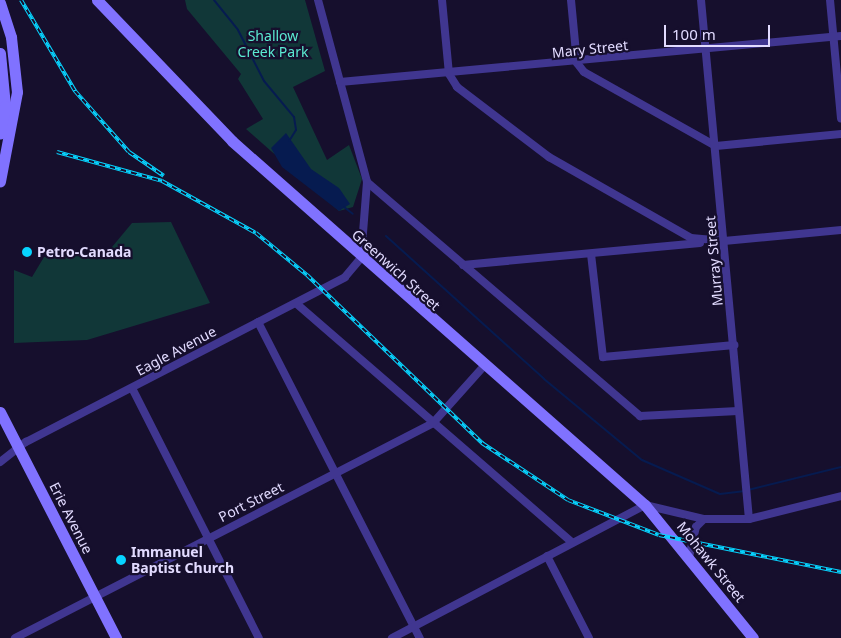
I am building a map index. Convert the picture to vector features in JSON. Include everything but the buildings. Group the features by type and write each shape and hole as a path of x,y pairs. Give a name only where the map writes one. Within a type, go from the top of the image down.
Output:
{"street":[{"name":"Greenwich Street","path":"97,0 232,141 483,367 645,506 704,519 749,515 841,496"},
{"path":"318,0 367,182 361,258"},
{"path":"442,0 449,74 457,87 549,157 691,238 710,242"},
{"path":"571,0 577,63 584,72 716,146 841,134"},
{"name":"Murray Street","path":"701,0 749,515"},
{"path":"830,0 837,36 841,118"},
{"path":"0,3 11,37 17,92 0,181"},
{"name":"Mary Street","path":"340,82 577,63 837,36"},
{"path":"0,53 5,106 0,134"},
{"path":"367,182 640,416 738,411"},
{"path":"463,265 841,230"},
{"path":"591,254 603,357 734,345"},
{"name":"Eagle Avenue","path":"0,462 18,447 258,322 298,304 345,277 361,258"},
{"path":"298,304 572,542"},
{"path":"258,322 420,638"},
{"name":"Port Street","path":"15,638 433,422 483,367"},
{"path":"132,388 259,638"},
{"name":"Erie Avenue","path":"0,412 116,638"},
{"path":"392,638 572,542 645,506"},
{"name":"Mohawk Street","path":"645,506 689,557 753,638"},
{"path":"689,557 696,527 704,519"},
{"path":"547,556 590,638"}],"green space":[{"name":"Shallow Creek Park","path":"185,0 305,0 325,71 293,87 327,160 349,145 362,179 353,207 339,211 246,129 263,119 238,79 241,74 187,9"},
{"path":"171,222 210,303 87,340 14,343 14,270 32,277 44,257 107,253 132,223"}],"water":[{"path":"286,133 311,169 339,188 350,204 339,211 282,167 271,148"}],"waterway":[{"path":"214,0 238,30 264,81 294,117 296,130 289,141"},
{"path":"344,207 353,214"},
{"path":"386,236 544,379 642,460 720,494 743,491"},
{"path":"748,490 841,467"}],"railway":[{"path":"21,0 75,91 129,152 164,176"},
{"path":"57,152 162,181 256,233 307,275 482,443 568,500 659,535 841,572"}],"place":[{"name":"Petro-Canada","path":"27,252"},
{"name":"Immanuel Baptist Church","path":"121,560"}]}
